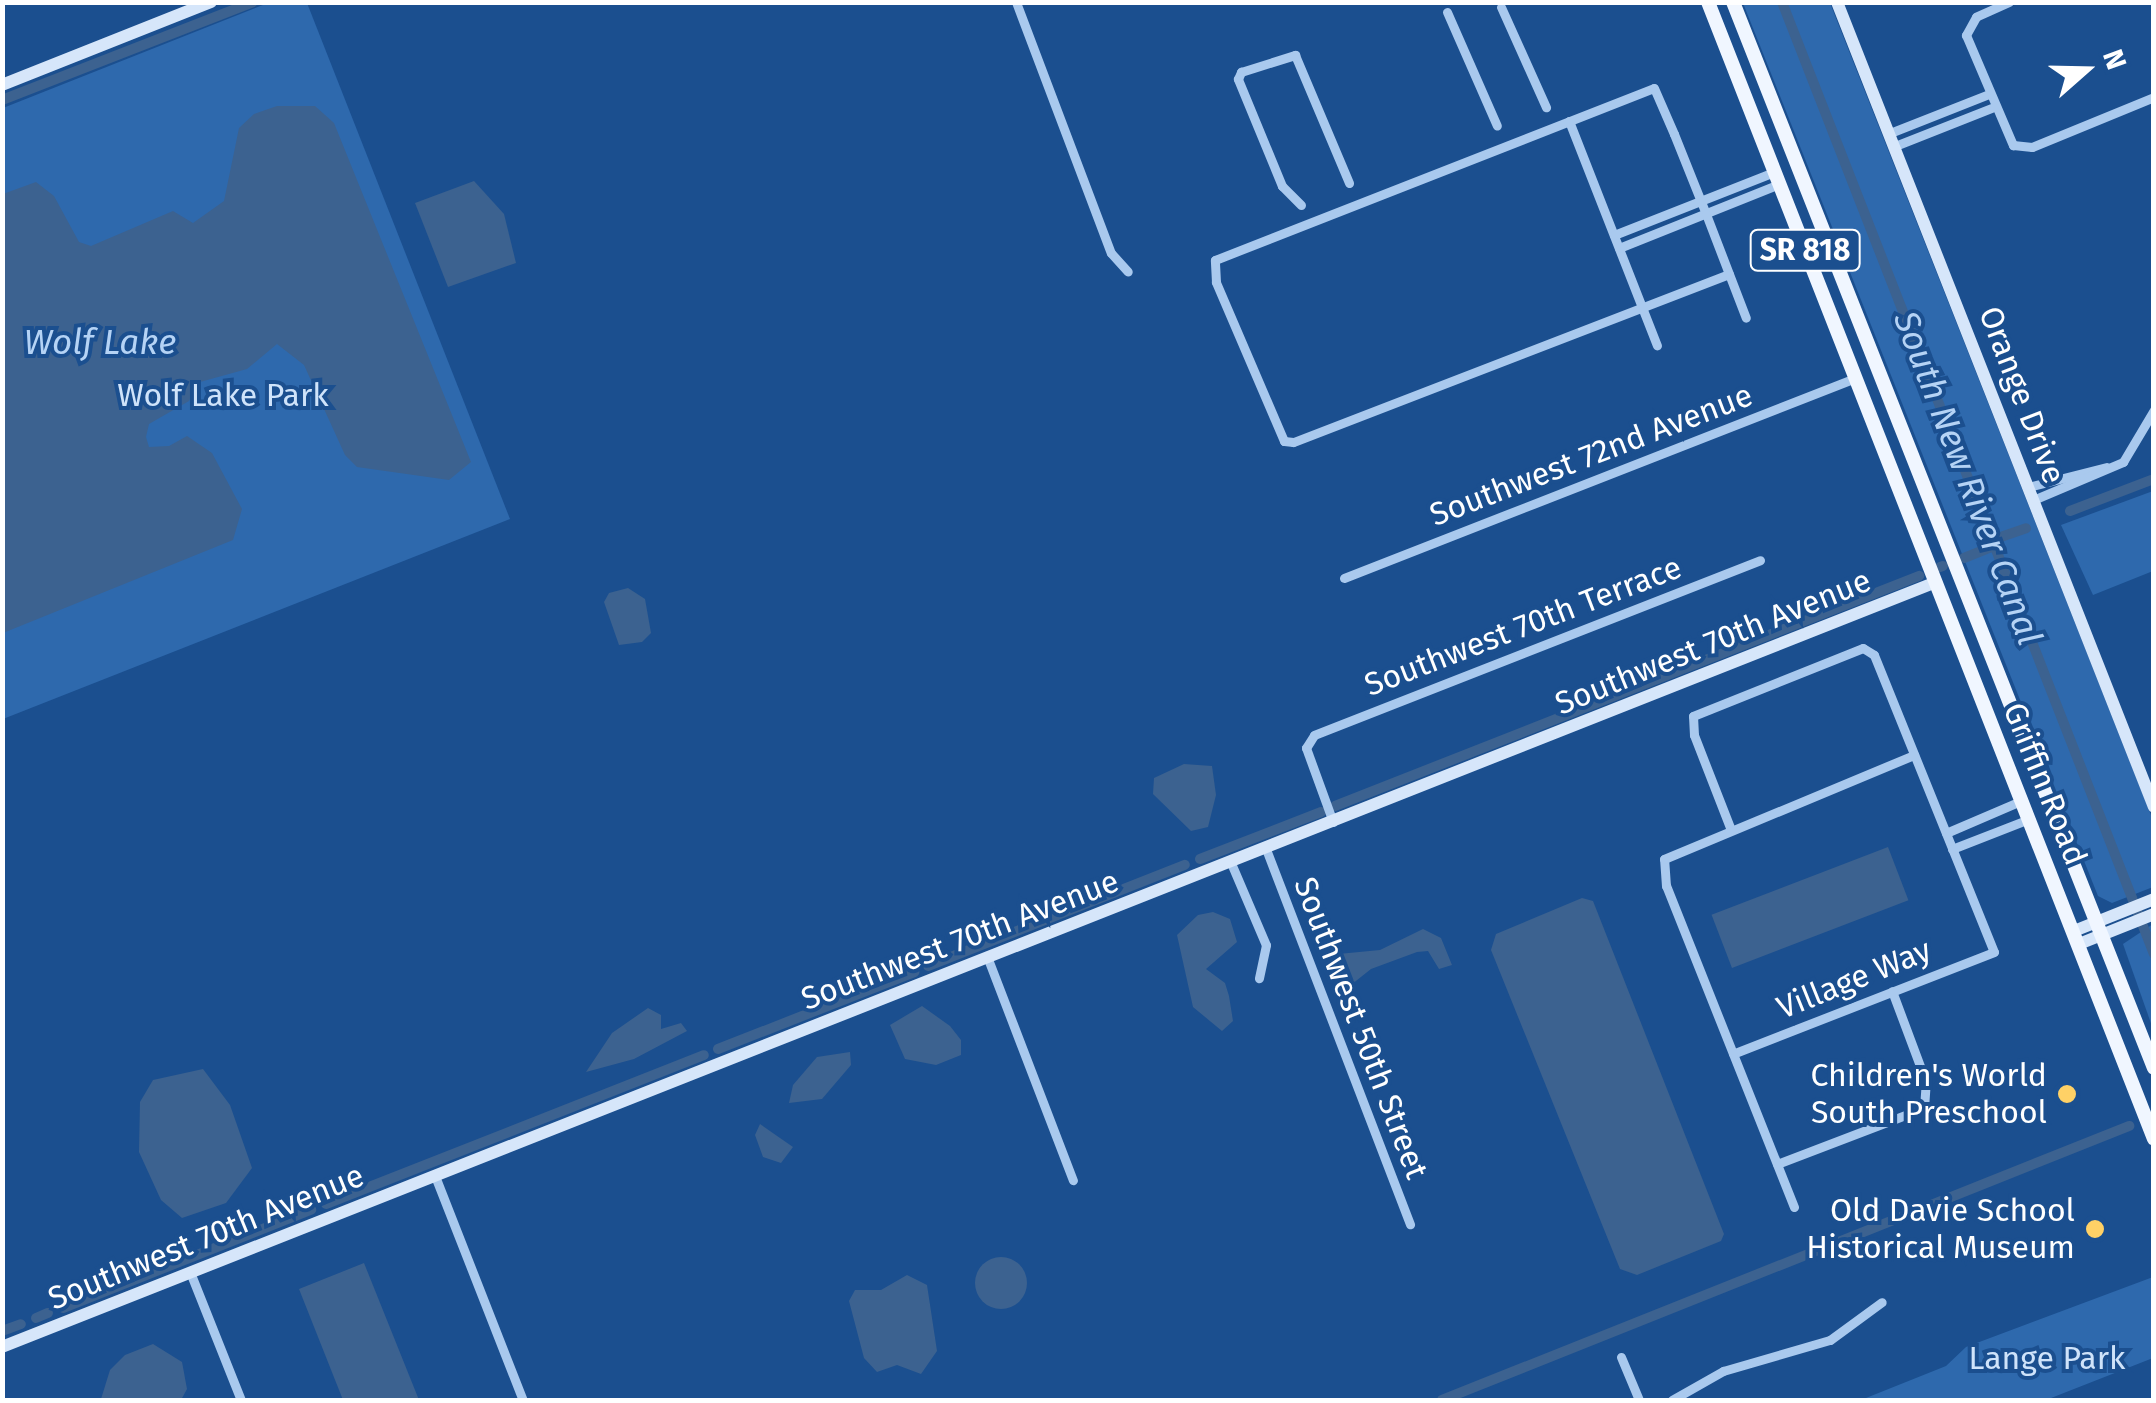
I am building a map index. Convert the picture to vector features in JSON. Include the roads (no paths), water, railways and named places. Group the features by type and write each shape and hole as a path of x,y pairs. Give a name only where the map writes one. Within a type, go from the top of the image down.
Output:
{"main road":[{"name":"Griffin Road","path":"1708,2 2154,1139"},
{"name":"Griffin Road","path":"1733,2 2154,1068"},
{"path":"1922,548 1940,561 1953,560"},
{"path":"1936,582 1958,592 1974,612"}],"street":[{"path":"2,85 211,2"},
{"path":"1016,2 1111,253 1128,272"},
{"name":"Orange Drive","path":"1837,2 2154,807"},
{"path":"2009,2 1976,18 1966,34 2012,145 2032,147 2154,98"},
{"path":"1502,7 1546,107"},
{"path":"1447,12 1497,126"},
{"path":"1301,205 1282,186 1238,79 1241,72 1295,55 1349,183"},
{"path":"1729,274 1293,442 1284,441 1216,282 1216,260 1654,88 1706,214 1746,318"},
{"path":"1892,139 1989,94"},
{"path":"1892,139 1994,107"},
{"path":"1570,122 1657,345"},
{"path":"1614,235 1776,178"},
{"path":"1619,248 1706,214 1776,178"},
{"name":"Southwest 72nd Avenue","path":"1344,578 1856,378"},
{"path":"2031,493 2077,470 2115,467 2134,452 2154,410"},
{"name":"Southwest 70th Terrace","path":"1333,822 1306,741 1760,560"},
{"name":"Southwest 70th Avenue","path":"2,1347 1936,582"},
{"path":"1731,830 1694,736 1693,716 1850,648 1874,655 1952,849 2030,818"},
{"path":"1794,1207 1666,886 1664,859 1914,754"},
{"path":"1946,833 2022,800"},
{"name":"Southwest 50th Street","path":"1266,849 1410,1224"},
{"name":"Village Way","path":"1733,1054 1994,952 1952,849"},
{"path":"1231,863 1266,946 1260,978"},
{"path":"2076,938 2116,922 2154,900"},
{"path":"2116,922 2154,914"},
{"path":"988,959 1073,1180"},
{"path":"1776,1164 1924,1108 1926,1082 1892,991"},
{"path":"435,1176 523,1400"},
{"path":"190,1272 241,1400"},
{"path":"1672,1400 1723,1371 1830,1340 1882,1302"},
{"path":"1620,1356 1638,1400"}],"water":[{"name":"Wolf Lake","path":"277,106 315,106 334,123 471,462 449,480 357,467 345,455 304,365 277,344 247,369 200,382 189,401 149,424 146,437 149,447 169,446 187,436 212,453 242,509 233,540 3,633 3,194 36,182 54,196 79,242 91,246 173,211 193,223 224,201 239,128 254,114"},
{"path":"474,181 504,214 516,263 448,287 415,203"},
{"path":"628,588 645,599 651,633 642,642 619,645 604,602 609,593"},
{"path":"1184,764 1212,766 1216,795 1208,827 1191,831 1153,794 1154,778"},
{"path":"1888,847 1908,900 1732,968 1712,915"},
{"path":"1582,898 1593,901 1724,1234 1721,1241 1637,1275 1620,1269 1491,950 1496,934"},
{"path":"1213,912 1230,919 1237,942 1206,969 1225,983 1229,996 1233,1021 1222,1031 1193,1007 1177,935 1198,915"},
{"path":"1423,929 1441,938 1452,965 1439,969 1428,951 1417,952 1371,969 1337,996 1328,955 1380,950"},
{"path":"922,1006 950,1026 961,1040 961,1055 936,1065 905,1059 890,1025"},
{"path":"648,1008 661,1015 661,1029 681,1023 687,1031 634,1059 586,1072 612,1033"},
{"path":"850,1052 851,1065 822,1099 789,1103 793,1085 817,1057"},
{"path":"203,1069 230,1105 252,1168 226,1203 182,1218 161,1200 139,1152 140,1102 153,1080"},
{"path":"760,1124 793,1147 781,1163 763,1157 755,1135"},
{"path":"1001,1257 1019,1265 1027,1283 1019,1301 1001,1309 983,1301 975,1283 983,1265"},
{"path":"364,1263 419,1400 343,1400 299,1289"},
{"path":"907,1275 927,1285 937,1351 921,1374 897,1365 877,1372 864,1358 849,1301 855,1290 881,1290"},
{"path":"153,1344 182,1362 187,1389 181,1400 101,1399 110,1370 125,1355"}],"waterway":[{"path":"2,100 253,2"},
{"name":"South New River Canal","path":"1782,2 2154,954"},
{"path":"2070,511 2154,479"},
{"path":"1992,540 2026,528"},
{"path":"1964,558 1994,546"},
{"path":"1335,806 1919,576"},
{"path":"1200,859 1321,812"},
{"path":"928,966 1185,865"},
{"path":"718,1049 914,972"},
{"path":"326,1204 704,1055"},
{"path":"1442,1400 2129,1126"},
{"path":"63,1308 311,1210"},
{"path":"36,1318 48,1313"},
{"path":"2,1331 21,1324"}],"place":[{"name":"Children's World South Preschool","path":"2067,1094"},
{"name":"Old Davie School Historical Museum","path":"2095,1229"}],"park label":[{"name":"Wolf Lake Park","path":"223,395"},
{"name":"Lange Park","path":"2047,1358"}]}
